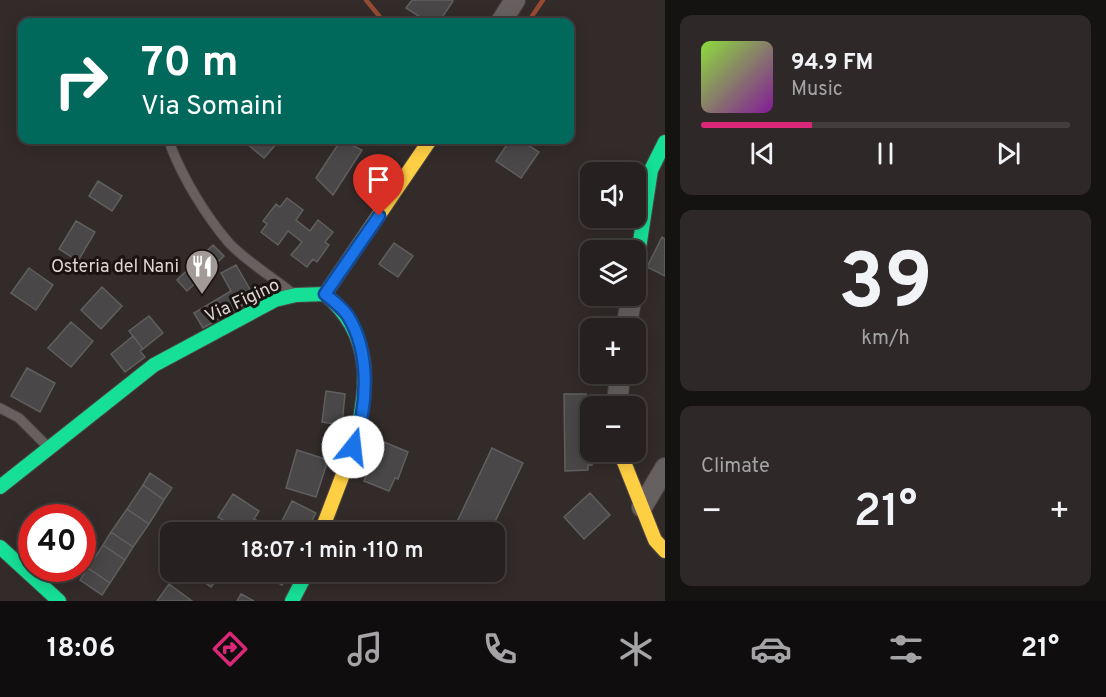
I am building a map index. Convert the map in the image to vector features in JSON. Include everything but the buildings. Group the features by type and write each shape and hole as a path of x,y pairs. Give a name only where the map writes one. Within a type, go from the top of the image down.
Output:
{"street":[{"path":"504,18 515,0"},
{"path":"640,240 651,170 665,142"},
{"path":"325,522 362,426 364,367 358,338 347,315 325,294 427,144"},
{"name":"Via Figino","path":"0,487 154,365 275,300 296,295 325,294"},
{"path":"624,462 655,540 665,551"},
{"path":"642,507 665,468"},
{"path":"0,547 59,601"},
{"path":"292,601 302,582"}],"lane":[{"path":"171,147 178,164 208,214 230,244 296,295"},
{"path":"0,408 19,418 49,448"}],"waterway":[{"path":"366,0 381,18"},
{"path":"531,18 543,0"}],"traffic: fast":[{"path":"640,240 651,170 665,142"},
{"path":"0,487 154,365 275,300 296,295 325,294 341,310 353,328 360,346 364,365 364,385 353,448"},
{"path":"0,547 59,601"},
{"path":"292,601 302,582"}],"traffic: slow":[{"path":"325,294 427,144"},
{"path":"325,522 353,448"},
{"path":"624,462 655,540 665,551"}],"place":[{"name":"Osteria del Nani","path":"202,295"}],"route":[{"path":"353,447 362,426 364,367 358,338 347,315 325,294 379,216"}]}
